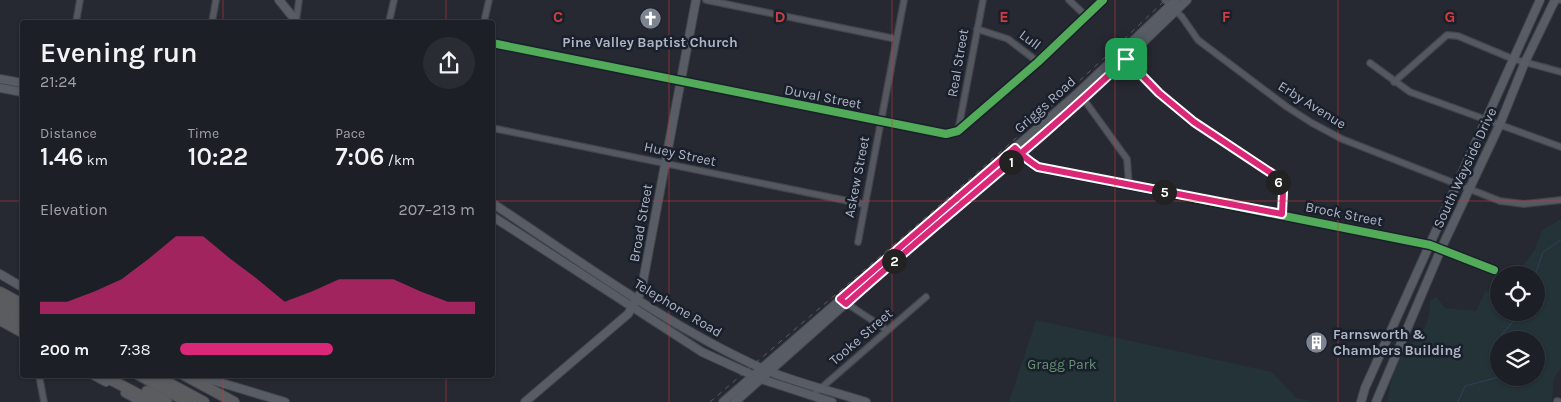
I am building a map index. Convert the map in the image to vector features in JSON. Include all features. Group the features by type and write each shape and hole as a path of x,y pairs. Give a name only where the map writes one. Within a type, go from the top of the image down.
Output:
{"highway":[{"path":"0,292 20,303"},
{"path":"0,301 20,312"},
{"path":"0,311 20,322"},
{"path":"0,320 20,331"},
{"path":"108,378 153,402"},
{"path":"123,378 167,402"},
{"path":"144,378 187,402"},
{"path":"160,378 204,402"},
{"path":"190,378 234,402"}],"main road":[{"path":"279,0 294,20"},
{"name":"Broad Street","path":"525,402 628,314 640,292 646,270 696,0"},
{"name":"Griggs Road","path":"722,402 843,301 1081,96 1123,56 1172,4 1187,0"},
{"name":"South Wayside Drive","path":"1361,402 1365,388 1540,0"},
{"name":"South Wayside Drive","path":"1376,402 1468,189 1500,124 1524,62 1555,0"},
{"path":"0,79 20,83"},
{"path":"0,88 20,92"},
{"name":"Telephone Road","path":"495,205 636,299 709,343 761,368 866,402"},
{"name":"Telephone Road","path":"495,218 702,352 752,376 832,402"},
{"path":"0,274 20,285"},
{"name":"Griggs Road","path":"735,402 843,301"},
{"path":"0,325 20,336"},
{"path":"97,378 140,402"},
{"path":"205,378 285,402"}],"street":[{"path":"76,20 80,0"},
{"path":"212,20 216,0"},
{"path":"296,20 300,0"},
{"path":"389,20 394,0"},
{"path":"484,20 489,0"},
{"path":"706,0 896,39"},
{"name":"Askew Street","path":"858,242 863,204 904,0"},
{"name":"Real Street","path":"958,131 983,0"},
{"path":"1069,0 1086,16"},
{"path":"958,131 1038,62 1103,0"},
{"name":"Erby Avenue","path":"1172,4 1198,40 1287,108 1342,139 1500,201 1524,204 1561,200"},
{"name":"Lull","path":"977,30 1008,39 1038,62"},
{"path":"1394,82 1447,36 1458,36 1513,59 1561,72"},
{"name":"Duval Street","path":"495,44 946,134 958,131"},
{"path":"1123,56 1159,93 1194,122 1274,175 1283,192 1282,214"},
{"path":"1370,63 1410,92 1561,147"},
{"path":"1081,96 1127,159 1129,185"},
{"name":"Huey Street","path":"495,129 863,204"},
{"name":"Brock Street","path":"1018,151 1038,167 1282,214 1430,245 1490,268"},
{"name":"Tooke Street","path":"812,396 926,297"},
{"path":"843,301 887,330"},
{"path":"40,378 44,402"}],"green space":[{"path":"1561,219 1561,368 1554,378 1552,402 1387,402 1395,368 1425,327 1430,301 1436,296 1445,308 1476,311 1485,292 1490,291 1490,321 1545,321 1545,266 1523,265 1535,250 1542,230"},
{"name":"Gragg Park","path":"1036,320 1272,372 1296,398 1318,402 1009,402"}],"waterway":[{"path":"1538,266 1543,252 1561,240"},
{"path":"1505,331 1514,321"},
{"path":"1458,402 1465,386 1490,379"}],"railway":[{"path":"710,402 998,154 1165,0"}],"cycle path":[{"path":"495,44 946,134 958,131 1038,62 1103,0"},
{"path":"1015,149 1024,158 1038,167 1430,245 1490,268"}],"place":[{"name":"Pine Valley Baptist Church","path":"650,19"},
{"name":"Farnsworth & Chambers Building","path":"1317,342"}],"route":[{"path":"1126,59 1084,100 1020,154 928,231 846,304 840,299 1015,148 1020,154 1024,158 1038,167 1282,214 1283,192 1274,175 1258,162 1194,122 1159,93 1126,59"}]}
